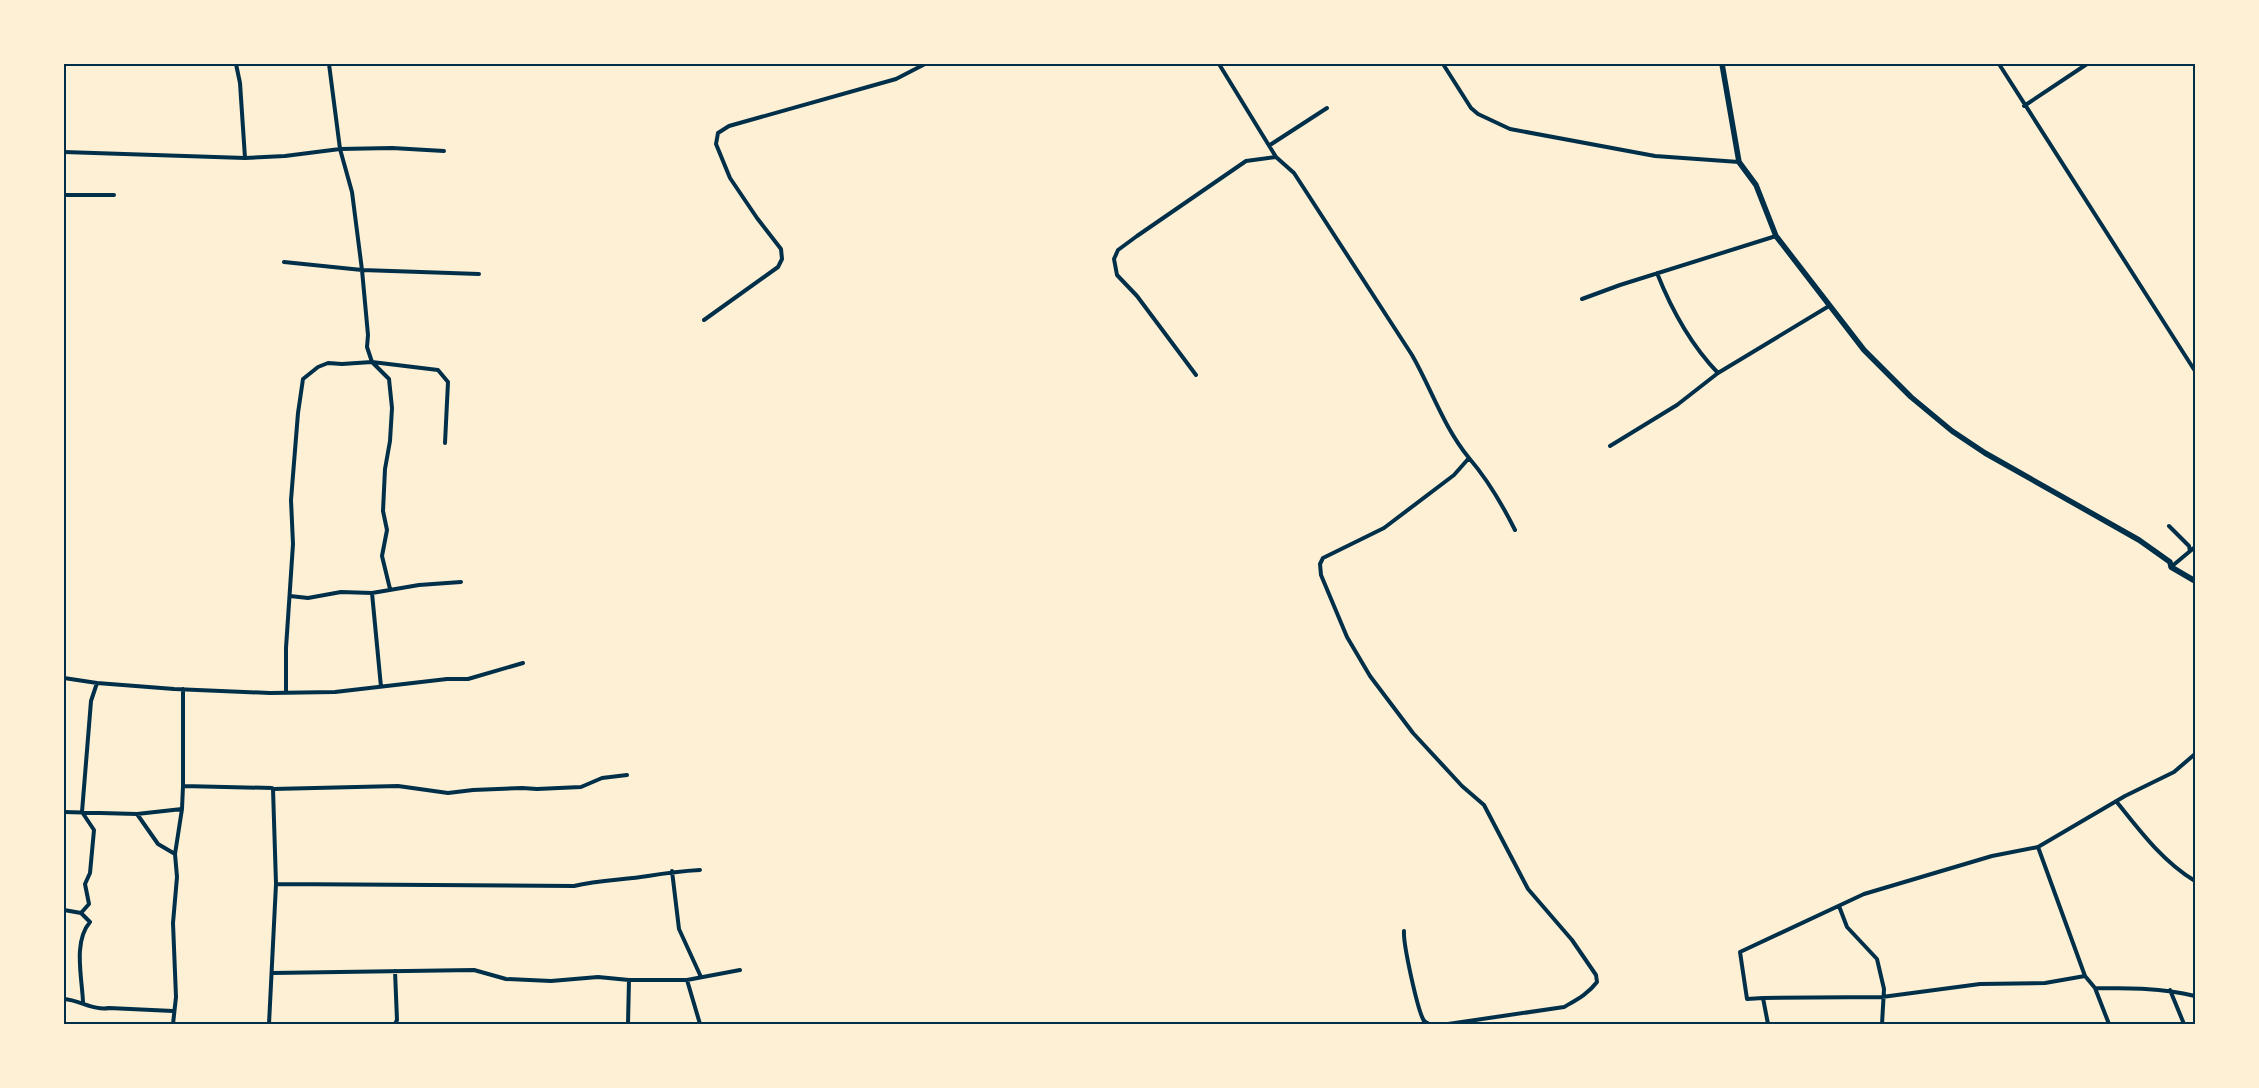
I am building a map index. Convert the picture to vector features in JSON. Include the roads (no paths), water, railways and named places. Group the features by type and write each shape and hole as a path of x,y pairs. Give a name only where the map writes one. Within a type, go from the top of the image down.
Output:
{"main road":[{"path":"1722,64 1739,162 1756,186 1776,236 1829,306 1884,372 1910,397 1952,431 1985,453 2139,540 2170,562 2171,567 2195,581"}],"street":[{"path":"236,64 240,83 245,158"},
{"path":"329,64 340,149 352,192 362,270 368,335 367,347 372,362 389,379 392,408 390,441 385,470 383,511 388,530 382,556 390,589"},
{"path":"704,320 778,267 782,259 780,249 756,218 730,178 716,144 718,133 729,126 896,79 925,64"},
{"path":"1219,64 1276,157 1294,173 1412,355 1454,440 1480,471 1499,499 1515,530"},
{"path":"1443,64 1471,108 1478,114 1510,129 1655,156 1739,162"},
{"path":"1999,64 2195,372"},
{"path":"2024,106 2087,64"},
{"path":"1270,145 1327,108"},
{"path":"64,152 245,158 286,156 340,149 392,148 444,151"},
{"path":"1196,376 1137,296 1117,275 1114,259 1118,250 1246,161 1276,157"},
{"path":"64,194 114,195"},
{"path":"1582,299 1657,273 1776,236"},
{"path":"284,262 362,270 479,274"},
{"path":"1657,273 1682,328 1703,358 1718,374"},
{"path":"1610,446 1678,405 1718,374 1829,306"},
{"path":"286,692 286,648 293,544 291,500 298,413 303,379 314,369 328,362 342,364 372,362 434,369 442,372 448,382 445,443"},
{"path":"1448,1024 1564,1007 1580,998 1597,982 1593,969 1572,940 1528,889 1484,806 1462,786 1413,732 1370,676 1347,636 1321,575 1320,564 1323,558 1384,528 1454,475 1469,458"},
{"path":"2169,526 2189,546 2190,551"},
{"path":"2171,567 2195,547"},
{"path":"290,596 308,598 341,592 372,593 390,589 461,582"},
{"path":"372,593 381,687"},
{"path":"64,678 97,683 183,689 335,692 447,679 468,679 523,663"},
{"path":"81,913 89,904 85,884 90,874 94,830 82,812 91,702 97,683"},
{"path":"174,1024 173,1011 176,997 173,923 177,877 175,854 184,786 183,689"},
{"path":"2086,976 2045,983 1980,984 1882,997 1747,999 1740,952 1873,891 1992,856 2038,847 2116,801 2174,772 2195,754"},
{"path":"184,786 273,789 398,786 448,793 473,790 522,788 537,790 581,787 602,778 627,775"},
{"path":"269,1024 276,884 273,789"},
{"path":"2116,801 2144,837 2184,874 2195,881"},
{"path":"64,812 137,814 182,809"},
{"path":"137,814 158,844 175,854"},
{"path":"2038,847 2086,976 2095,988 2109,1024"},
{"path":"276,884 574,886 598,880 648,876 672,871 700,870"},
{"path":"672,871 679,929 701,977"},
{"path":"1839,906 1850,931 1877,959 1884,989 1882,997 1882,1024"},
{"path":"64,910 81,913 90,922 84,928 80,946 83,1002"},
{"path":"1404,931 1405,948 1417,998 1423,1020 1429,1024"},
{"path":"272,973 474,970 506,979 551,980 598,977 629,980 687,980 740,970"},
{"path":"395,972 397,1020 395,1024"},
{"path":"628,1024 629,980"},
{"path":"687,980 700,1024"},
{"path":"2095,988 2143,987 2170,990 2195,996"},
{"path":"2170,990 2184,1024"},
{"path":"1763,998 1768,1024"},
{"path":"64,999 83,1002 101,1010 109,1008 173,1011"}]}
